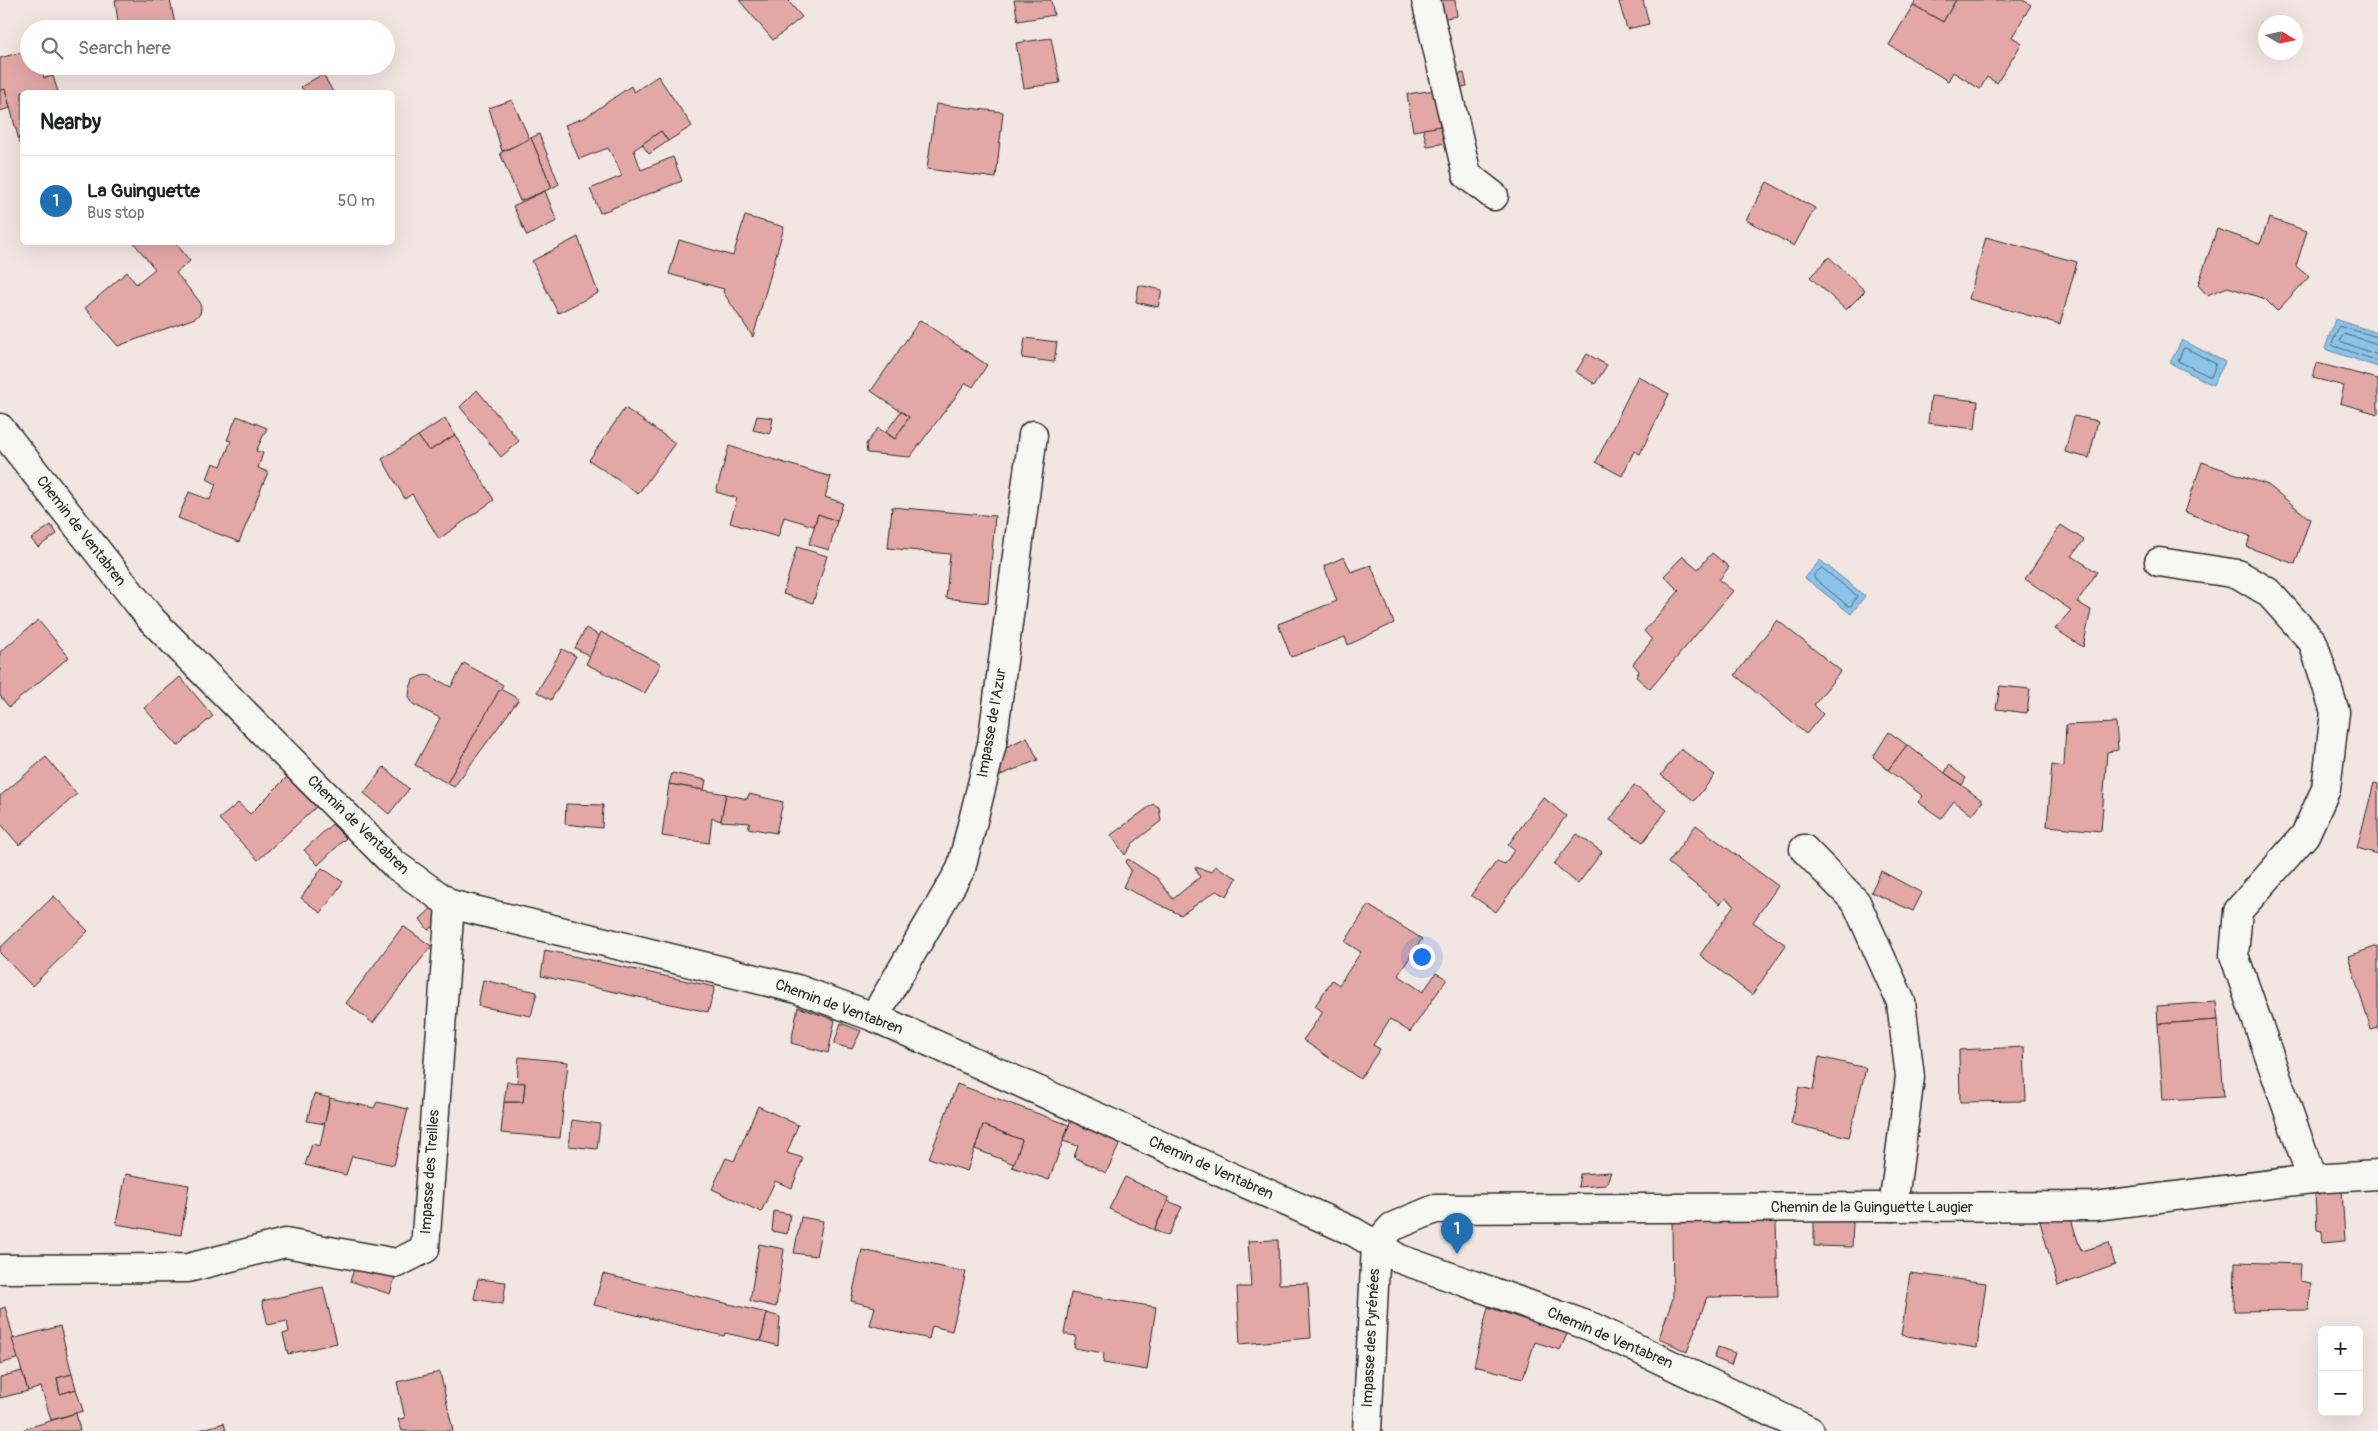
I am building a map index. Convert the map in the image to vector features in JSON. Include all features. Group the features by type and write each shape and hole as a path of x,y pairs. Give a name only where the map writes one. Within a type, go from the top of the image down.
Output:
{"street":[{"path":"1426,0 1467,175 1494,196"},
{"name":"Chemin de Ventabren","path":"0,428 151,619 394,864 450,904 797,989 874,1017 1354,1232 1400,1259 1592,1327 1810,1431"},
{"name":"Impasse de l'Azur","path":"874,1017 961,869 992,744 1033,435"},
{"path":"2159,562 2238,574 2268,592 2313,642 2335,712 2326,788 2305,835 2238,911 2234,955 2312,1179"},
{"path":"1804,849 1856,902 1901,1002 1910,1077 1893,1207"},
{"name":"Impasse des Treilles","path":"0,1269 188,1268 285,1244 397,1263 425,1249 450,904"},
{"name":"Chemin de la Guinguette Laugier","path":"1376,1246 1392,1227 1435,1209 2095,1206 2312,1179 2378,1175"},
{"name":"Impasse des Pyrénées","path":"1367,1431 1376,1246"}],"water":[{"path":"2335,319 2378,333 2378,367 2325,349"},
{"path":"2182,340 2225,362 2213,385 2170,363"},
{"path":"1820,560 1865,596 1851,614 1805,578"}],"building":[{"path":"115,0 170,0 174,20 118,20"},
{"path":"739,0 791,0 789,2 802,17 773,40"},
{"path":"1014,0 1051,0 1054,15 1018,21"},
{"path":"1438,0 1455,0 1457,16 1441,19"},
{"path":"1643,0 1649,24 1627,29 1619,2"},
{"path":"1916,0 1956,0 1943,22 1913,5"},
{"path":"1956,0 2023,0 2031,5 2012,37 2022,43 1997,83 1987,77 1980,89 1953,72 1948,81 1889,45 1913,5 1943,22"},
{"path":"1051,38 1060,83 1024,88 1016,43"},
{"path":"20,52 20,75 43,75 44,78 53,76 57,90 20,90 20,144 5,89 0,91 0,58"},
{"path":"1464,73 1467,86 1454,89 1451,76"},
{"path":"324,75 332,90 303,90 301,87"},
{"path":"658,76 692,126 668,141 661,131 634,150 641,170 673,157 682,181 600,213 590,189 622,176 608,148 579,159 565,125 586,117 631,86 634,92"},
{"path":"5,89 10,108 0,111 0,91"},
{"path":"1436,90 1442,126 1413,131 1407,94"},
{"path":"512,100 530,140 502,151 489,108"},
{"path":"936,104 1003,112 996,178 927,169"},
{"path":"1442,126 1447,143 1427,146 1423,129"},
{"path":"661,131 668,141 649,154 642,144"},
{"path":"539,134 559,184 552,188 531,138"},
{"path":"531,138 552,188 520,201 500,153"},
{"path":"1767,182 1815,208 1794,246 1746,220"},
{"path":"545,191 557,221 527,236 513,206"},
{"path":"745,216 784,227 753,337 723,292 724,289 669,274 679,240 733,256"},
{"path":"2269,218 2307,231 2296,266 2309,277 2277,311 2265,299 2228,287 2207,295 2198,285 2217,229 2260,244"},
{"path":"578,237 598,293 558,313 532,261"},
{"path":"1986,237 2077,262 2060,324 1969,299"},
{"path":"135,245 177,245 190,261 176,273 200,302 200,314 195,318 118,346 85,308 127,272 136,284 155,269"},
{"path":"1829,257 1865,291 1846,310 1810,277"},
{"path":"1139,285 1162,290 1158,307 1136,302"},
{"path":"920,320 987,365 973,387 966,383 910,457 867,453 866,444 878,428 895,439 909,417 871,391"},
{"path":"1025,338 1057,342 1054,362 1022,358"},
{"path":"1587,354 1607,365 1595,384 1576,372"},
{"path":"2317,363 2378,379 2378,414 2340,403 2344,386 2313,378"},
{"path":"1638,376 1669,394 1640,454 1634,451 1622,476 1596,462"},
{"path":"477,390 519,441 501,457 460,407"},
{"path":"1931,396 1978,401 1975,429 1928,423"},
{"path":"625,408 675,443 638,494 589,460"},
{"path":"901,411 909,417 895,439 886,432"},
{"path":"237,416 267,428 256,451 263,453 258,468 268,472 239,542 178,518 189,492 210,500 216,484 207,479 213,463 221,466 231,441 227,440"},
{"path":"757,416 773,418 770,434 753,430"},
{"path":"2074,416 2098,421 2089,458 2065,452"},
{"path":"445,418 455,435 429,451 418,436"},
{"path":"455,435 494,500 439,539 412,494 405,499 382,459 418,436 429,451"},
{"path":"729,446 831,477 825,497 843,503 837,521 818,514 814,526 784,517 778,537 730,523 737,498 716,492"},
{"path":"2202,462 2268,485 2310,519 2295,564 2247,547 2250,536 2185,512"},
{"path":"892,507 995,516 988,603 946,598 950,554 888,548"},
{"path":"818,514 837,521 829,550 809,544"},
{"path":"51,525 57,534 38,547 31,539"},
{"path":"2061,525 2084,540 2072,556 2097,572 2077,602 2091,610 2083,647 2055,629 2071,610 2025,579"},
{"path":"797,547 827,556 813,603 783,594"},
{"path":"1712,553 1729,567 1719,580 1733,591 1650,689 1636,677 1639,671 1633,664 1652,640 1644,631 1679,591 1664,576 1683,556 1698,569"},
{"path":"1344,557 1351,572 1371,565 1394,623 1348,645 1345,637 1291,657 1278,624 1337,601 1324,566"},
{"path":"38,620 69,657 9,707 0,696 0,652"},
{"path":"1777,620 1841,671 1814,705 1823,714 1806,734 1735,675"},
{"path":"586,628 600,636 590,656 575,648"},
{"path":"601,632 661,664 645,693 586,664"},
{"path":"562,649 576,656 551,700 537,692"},
{"path":"464,663 503,685 447,783 415,765 440,718 413,704 409,697 410,688 413,680 428,675 451,687"},
{"path":"180,677 213,716 178,746 144,708"},
{"path":"2000,686 2030,689 2027,713 1996,709"},
{"path":"500,689 519,699 454,787 447,783"},
{"path":"2116,723 2118,750 2107,752 2101,831 2047,826 2052,765 2064,767 2066,725"},
{"path":"1889,732 1907,745 1888,770 1873,757"},
{"path":"1027,737 1038,760 998,776 1002,749"},
{"path":"1907,745 1983,801 1972,815 1954,801 1941,818 1918,802 1923,796 1888,770"},
{"path":"1681,749 1715,775 1694,801 1661,775"},
{"path":"46,757 77,794 19,845 0,823 0,796"},
{"path":"1949,765 1966,778 1962,785 1945,773"},
{"path":"384,767 409,789 389,814 364,793"},
{"path":"672,773 706,780 704,790 669,784"},
{"path":"287,777 316,807 258,860 219,819 238,803 250,814"},
{"path":"2374,783 2378,784 2378,854 2357,848"},
{"path":"669,784 726,794 721,821 712,818 709,843 662,836"},
{"path":"1634,785 1667,810 1643,842 1610,820"},
{"path":"726,794 747,799 749,794 783,802 776,833 748,828 750,823 721,821"},
{"path":"1543,797 1566,816 1496,912 1471,895 1497,861 1505,864 1514,850 1508,845"},
{"path":"566,804 603,805 602,828 565,824"},
{"path":"1153,804 1159,807 1161,821 1133,843 1125,855 1111,835"},
{"path":"332,824 346,838 318,865 304,850"},
{"path":"1696,825 1778,886 1753,922 1786,945 1752,995 1700,955 1734,905 1725,898 1720,904 1668,863"},
{"path":"1577,834 1602,852 1578,884 1554,864"},
{"path":"1128,859 1157,878 1173,899 1200,877 1195,867 1212,872 1215,866 1237,878 1227,896 1216,891 1181,915 1123,887 1131,870 1125,862"},
{"path":"322,868 343,882 321,913 301,898"},
{"path":"1881,871 1922,893 1913,911 1871,892"},
{"path":"54,896 88,931 32,986 0,953 0,948"},
{"path":"1368,905 1422,939 1398,975 1423,992 1436,973 1447,979 1410,1032 1390,1019 1373,1045 1380,1049 1360,1079 1303,1040 1323,1012 1315,1006 1332,980 1339,985 1361,952 1345,942"},
{"path":"434,906 445,919 428,930 420,919"},
{"path":"403,926 431,946 373,1023 346,1003"},
{"path":"2378,946 2378,1028 2371,1030 2348,956"},
{"path":"545,950 715,987 708,1012 541,976"},
{"path":"483,980 537,992 531,1016 478,1006"},
{"path":"2216,1002 2218,1020 2158,1024 2157,1006"},
{"path":"798,1007 835,1020 828,1053 791,1043"},
{"path":"2218,1020 2224,1097 2163,1100 2158,1024"},
{"path":"841,1023 861,1031 852,1049 834,1044"},
{"path":"2024,1047 2026,1101 1960,1102 1959,1050"},
{"path":"519,1057 568,1062 560,1138 501,1133 504,1102 523,1102 525,1083 517,1083"},
{"path":"1819,1057 1866,1068 1849,1137 1791,1124 1799,1087 1813,1090"},
{"path":"507,1082 525,1083 523,1102 504,1102"},
{"path":"957,1084 1069,1125 1049,1180 1012,1167 1022,1140 983,1125 967,1171 929,1158"},
{"path":"314,1094 330,1098 325,1124 307,1121"},
{"path":"330,1098 374,1108 377,1102 408,1109 394,1165 352,1156 346,1175 305,1165 312,1144 320,1146"},
{"path":"758,1106 798,1125 787,1153 803,1158 792,1188 775,1181 761,1212 712,1189 726,1158 734,1161"},
{"path":"1072,1118 1121,1141 1106,1173 1074,1157 1078,1146 1063,1141"},
{"path":"572,1120 600,1124 597,1149 569,1146"},
{"path":"983,1125 1022,1140 1014,1164 975,1149"},
{"path":"1611,1172 1606,1185 1578,1187 1580,1174"},
{"path":"126,1174 189,1185 181,1235 116,1224"},
{"path":"1125,1177 1169,1198 1154,1230 1109,1209"},
{"path":"2342,1189 2345,1241 2323,1243 2322,1231 2317,1230 2315,1195"},
{"path":"1168,1201 1182,1207 1168,1236 1154,1230"},
{"path":"774,1211 790,1214 787,1234 772,1231"},
{"path":"801,1217 823,1221 816,1256 794,1253"},
{"path":"2039,1218 2071,1219 2081,1251 2109,1243 2115,1265 2058,1286"},
{"path":"1814,1219 1853,1220 1852,1247 1814,1246"},
{"path":"1776,1221 1778,1296 1707,1297 1687,1352 1659,1338 1673,1298 1672,1222"},
{"path":"1278,1240 1279,1284 1308,1283 1311,1338 1240,1344 1237,1287 1251,1287 1248,1241"},
{"path":"759,1244 784,1249 776,1307 750,1301"},
{"path":"862,1250 966,1272 952,1331 932,1326 929,1339 870,1325 875,1307 851,1301"},
{"path":"357,1261 396,1274 390,1294 350,1281"},
{"path":"2235,1262 2301,1264 2300,1281 2311,1283 2309,1310 2234,1311"},
{"path":"1910,1273 1986,1283 1977,1348 1901,1335"},
{"path":"603,1274 767,1313 761,1341 725,1333 724,1336 594,1305"},
{"path":"478,1279 506,1282 503,1304 474,1299"},
{"path":"323,1287 337,1343 288,1354 283,1334 289,1332 287,1321 268,1325 262,1301"},
{"path":"1071,1293 1156,1307 1147,1370 1103,1363 1104,1353 1074,1348 1076,1336 1064,1334"},
{"path":"5,1307 19,1358 0,1364 0,1309"},
{"path":"1488,1307 1567,1334 1560,1350 1535,1342 1523,1378 1474,1366"},
{"path":"767,1313 780,1317 778,1346 761,1341"},
{"path":"60,1326 72,1374 57,1378 60,1394 76,1389 83,1411 51,1420 41,1387 28,1391 12,1339"},
{"path":"1718,1347 1735,1353 1731,1365 1714,1358"},
{"path":"22,1371 28,1391 0,1398 0,1377"},
{"path":"440,1372 453,1431 402,1431 398,1419 405,1418 397,1382"},
{"path":"72,1374 76,1389 60,1394 57,1378"},
{"path":"76,1413 80,1431 24,1431 24,1429"},
{"path":"224,1423 226,1431 196,1431"}],"place":[{"name":"La Guinguette","path":"1457,1254"}]}
